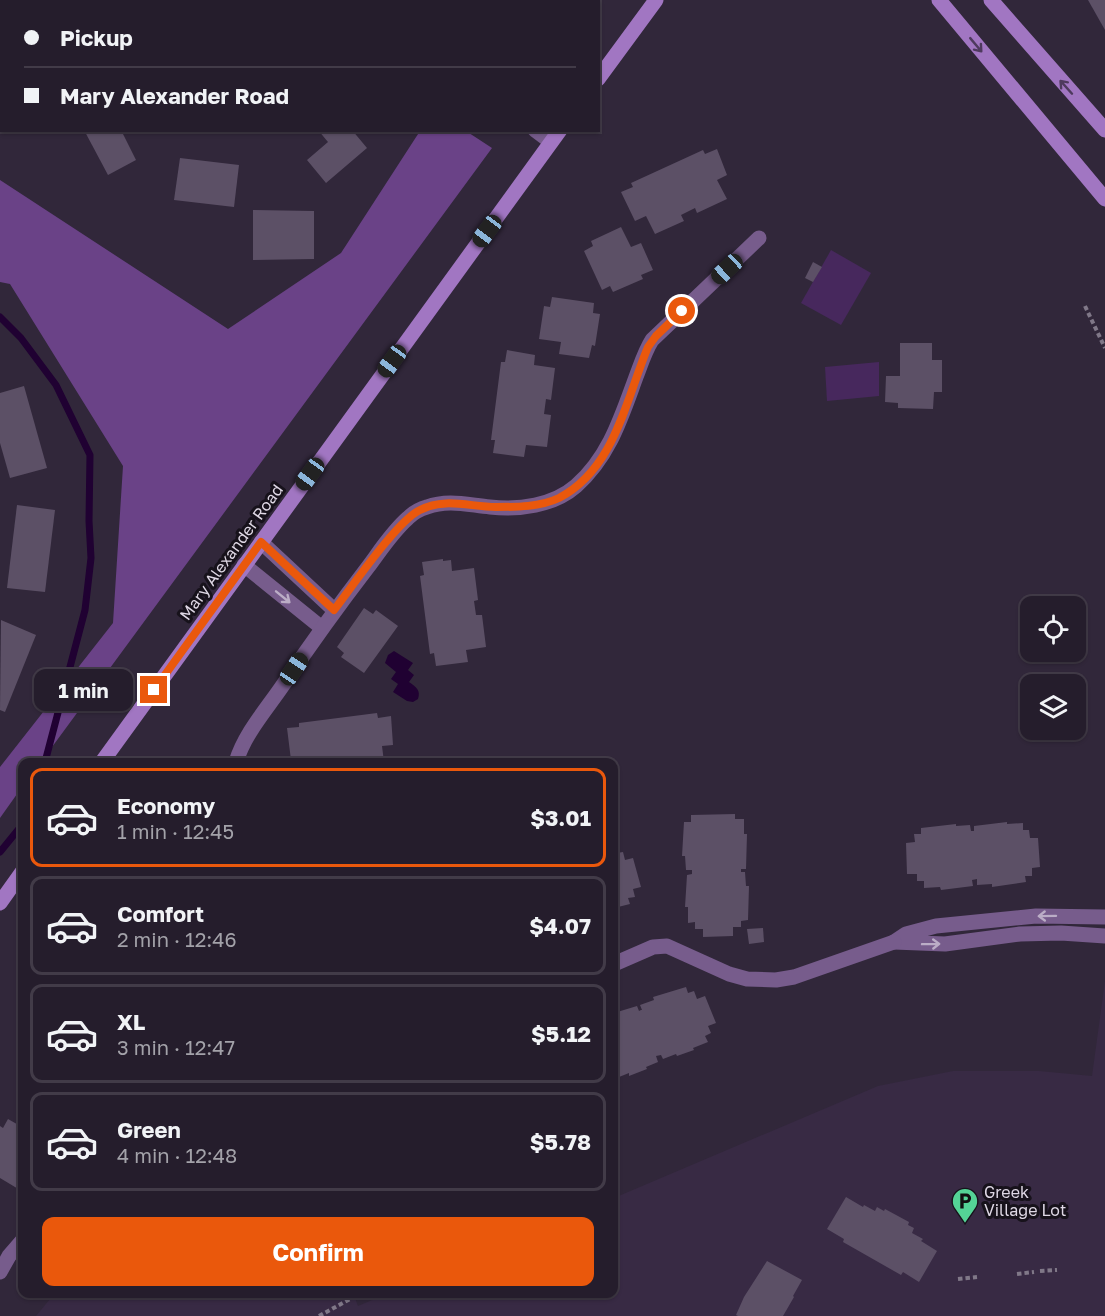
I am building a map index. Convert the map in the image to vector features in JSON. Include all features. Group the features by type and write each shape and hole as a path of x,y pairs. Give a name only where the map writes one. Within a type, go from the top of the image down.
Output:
{"street":[{"path":"600,76 656,0"},
{"path":"939,0 1105,199"},
{"path":"991,0 1105,130"},
{"name":"Mary Alexander Road","path":"105,758 556,136"},
{"path":"238,758 250,731 334,610 401,525 418,510 439,503 524,507 558,498 575,487 595,468 614,436 652,340 759,238"},
{"path":"261,542 334,610"},
{"path":"244,566 322,628"},
{"path":"0,903 18,878"},
{"path":"618,962 653,947 667,945 729,974 747,979 776,980 794,977 894,942 906,934 936,926 1036,916 1105,917"},
{"path":"894,942 945,944 1020,934 1060,933 1105,936"},
{"path":"0,1272 18,1246"}],"path":[{"path":"1085,306 1105,348"},
{"path":"1017,1274 1057,1270"},
{"path":"958,1279 977,1277"},
{"path":"319,1316 352,1298"}],"shaded area":[{"path":"419,132 468,132 492,148 44,758 18,758 18,793 0,818 0,767 113,623 123,466 10,284 0,282 0,180 228,329 341,253"},
{"path":"831,250 871,273 841,325 801,303"},
{"path":"879,362 879,396 827,401 825,367"},
{"path":"394,651 413,663 408,670 414,675 409,682 416,687 419,693 418,699 413,702 393,692 398,684 391,679 396,672 385,663 388,655"},
{"path":"1105,981 1105,1316 36,1316 51,1298 355,1298 358,1306 377,1298 618,1298 618,1196 878,1086 953,1071 1039,1071 1092,1076"}],"building":[{"path":"1088,0 1105,0 1105,30"},
{"path":"85,132 122,132 136,160 108,175"},
{"path":"320,132 354,132 367,148 326,183 307,160 328,142"},
{"path":"717,149 727,175 717,180 727,199 697,213 695,208 681,215 684,221 655,234 646,216 635,221 621,192 633,187 631,183 703,150 705,154"},
{"path":"180,158 239,165 234,207 174,200"},
{"path":"253,210 314,211 314,259 253,260"},
{"path":"621,227 631,247 641,243 653,270 641,275 643,279 613,292 610,286 602,290 584,251 593,246 591,241"},
{"path":"813,262 822,267 813,282 805,278"},
{"path":"552,297 594,303 593,313 600,314 595,346 592,345 589,358 559,354 561,342 539,339 544,306 550,307"},
{"path":"900,343 932,343 932,360 942,360 942,392 934,392 933,409 898,408 898,403 885,402 886,376 900,376"},
{"path":"507,350 535,355 534,365 555,368 551,400 546,399 544,414 551,415 547,447 526,445 524,457 493,453 495,440 491,440 501,362 505,362"},
{"path":"24,386 47,468 10,478 0,443 0,393"},
{"path":"17,505 55,510 45,592 7,588"},
{"path":"443,559 443,561 451,560 452,571 474,568 478,600 474,601 476,615 482,615 486,647 466,650 468,662 436,666 434,653 430,654 420,576 424,575 422,562"},
{"path":"364,608 373,614 376,610 398,626 364,673 341,657 344,653 337,647"},
{"path":"1,620 36,635 5,712 0,710"},
{"path":"377,713 378,718 391,716 393,745 382,746 384,758 291,758 287,728 299,727 299,723"},
{"path":"735,814 735,819 744,819 744,834 747,834 746,869 741,869 741,872 745,872 746,886 749,886 748,920 741,921 741,927 733,927 733,936 703,937 703,929 695,929 695,922 688,923 688,907 685,907 687,875 692,874 692,870 686,870 685,856 682,856 684,822 691,822 691,815"},
{"path":"1007,822 1007,824 1023,823 1023,830 1029,830 1030,838 1038,838 1040,867 1032,868 1032,876 1025,876 1026,882 992,887 992,884 977,885 977,879 972,880 973,886 941,890 940,887 924,888 924,881 917,881 917,874 907,874 906,843 915,842 914,834 921,834 921,828 956,824 956,826 970,825 971,831 974,831 974,826"},
{"path":"623,852 625,860 633,858 641,887 633,889 635,897 628,898 630,904 618,907 618,853"},
{"path":"763,928 764,942 749,944 747,929"},
{"path":"686,987 688,993 694,991 697,999 705,996 716,1023 708,1026 711,1033 705,1036 708,1042 677,1056 676,1054 663,1059 661,1055 656,1056 658,1062 646,1067 647,1069 618,1077 618,1012 637,1006 639,1011 642,1010 640,1005 654,1000 653,997"},
{"path":"8,1119 18,1125 18,1189 0,1178 0,1126 3,1128"},
{"path":"846,1197 875,1211 877,1207 884,1211 885,1209 909,1222 908,1225 914,1228 912,1233 937,1251 919,1282 903,1272 901,1275 843,1242 844,1239 827,1229"},
{"path":"767,1261 802,1280 794,1297 783,1316 736,1315 744,1297"}],"waterway":[{"path":"0,317 21,338 56,385 90,455 91,558 85,610 46,758"},
{"path":"0,852 18,830"}],"place":[{"name":"Greek Village Lot","path":"965,1224"}],"route":[{"path":"154,690 261,542 334,610 401,525 418,510 439,503 524,507 558,498 575,487 595,468 614,436 652,340 682,311"}]}
